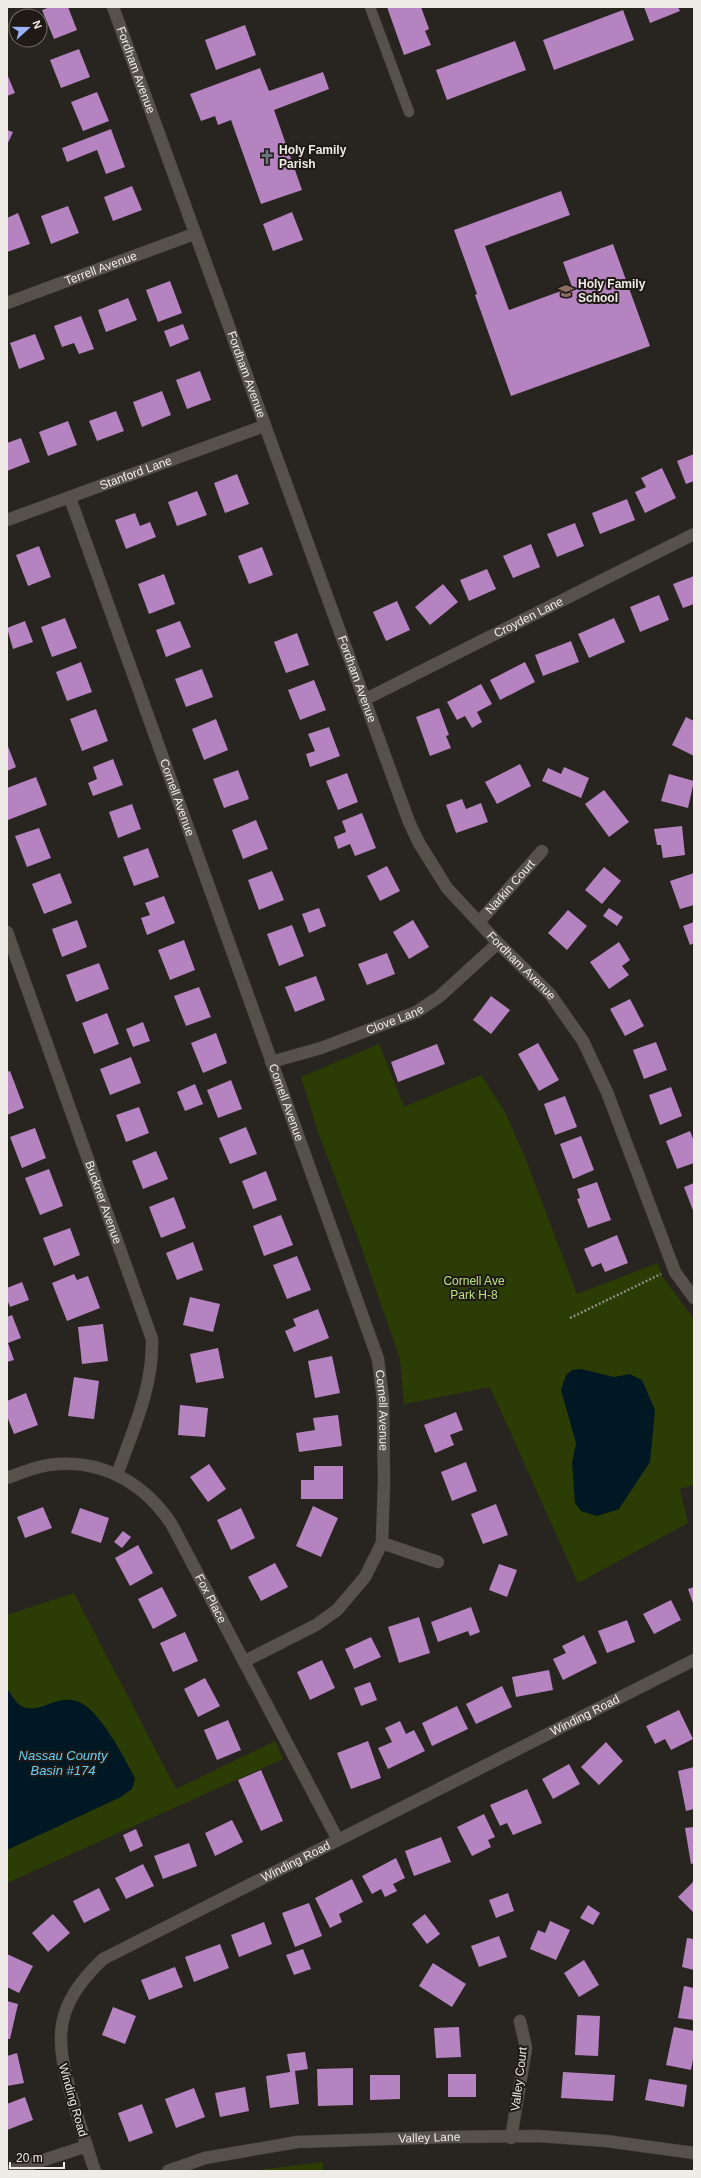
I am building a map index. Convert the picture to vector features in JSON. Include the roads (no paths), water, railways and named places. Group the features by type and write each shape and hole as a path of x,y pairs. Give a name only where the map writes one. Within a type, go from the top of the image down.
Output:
{"street":[{"name":"Fordham Avenue","path":"113,7 364,700 419,843 447,888 498,943 550,994 583,1041 607,1092 673,1267 694,1298"},
{"name":"Terrell Avenue","path":"7,303 194,234"},
{"name":"Stanford Lane","path":"7,520 264,426"},
{"name":"Cornell Avenue","path":"70,498 378,1359 383,1399 384,1483 382,1543 365,1577 337,1610 316,1625 245,1661"},
{"name":"Croyden Lane","path":"364,700 694,534"},
{"name":"Narkin Court","path":"478,922 542,851"},
{"name":"Buckner Avenue","path":"7,932 152,1339 152,1363 145,1401 117,1475"},
{"name":"Clove Lane","path":"271,1062 321,1048 416,1012 439,997 498,943"},
{"name":"Fox Place","path":"7,1478 38,1468 57,1464 78,1464 117,1475 134,1484 160,1506 172,1525 245,1661 338,1840"},
{"path":"382,1543 438,1562"},
{"name":"Winding Road","path":"95,2171 62,2065 60,2046 62,2023 73,1993 85,1977 103,1960 694,1660"},
{"name":"Valley Court","path":"511,2138 526,2048 520,2021"},
{"name":"Valley Lane","path":"168,2171 205,2158 297,2142 448,2137 511,2138 538,2136 606,2141 694,2153"},
{"path":"10,2171 87,2146"}],"lane":[{"path":"370,7 408,112"}],"water":[{"path":"581,1369 614,1377 630,1374 642,1380 655,1410 650,1462 619,1509 597,1516 581,1511 575,1503 572,1463 576,1443 561,1390 566,1375 572,1370"},
{"name":"Nassau County Basin #174","path":"7,1689 19,1705 28,1708 42,1707 63,1700 79,1702 87,1707 103,1724 135,1778 132,1789 121,1797 7,1850"}],"place":[{"name":"Holy Family Parish","path":"267,157"},
{"name":"Holy Family School","path":"566,291"}],"park label":[{"name":"Cornell Ave Park H-8","path":"474,1288"}]}
